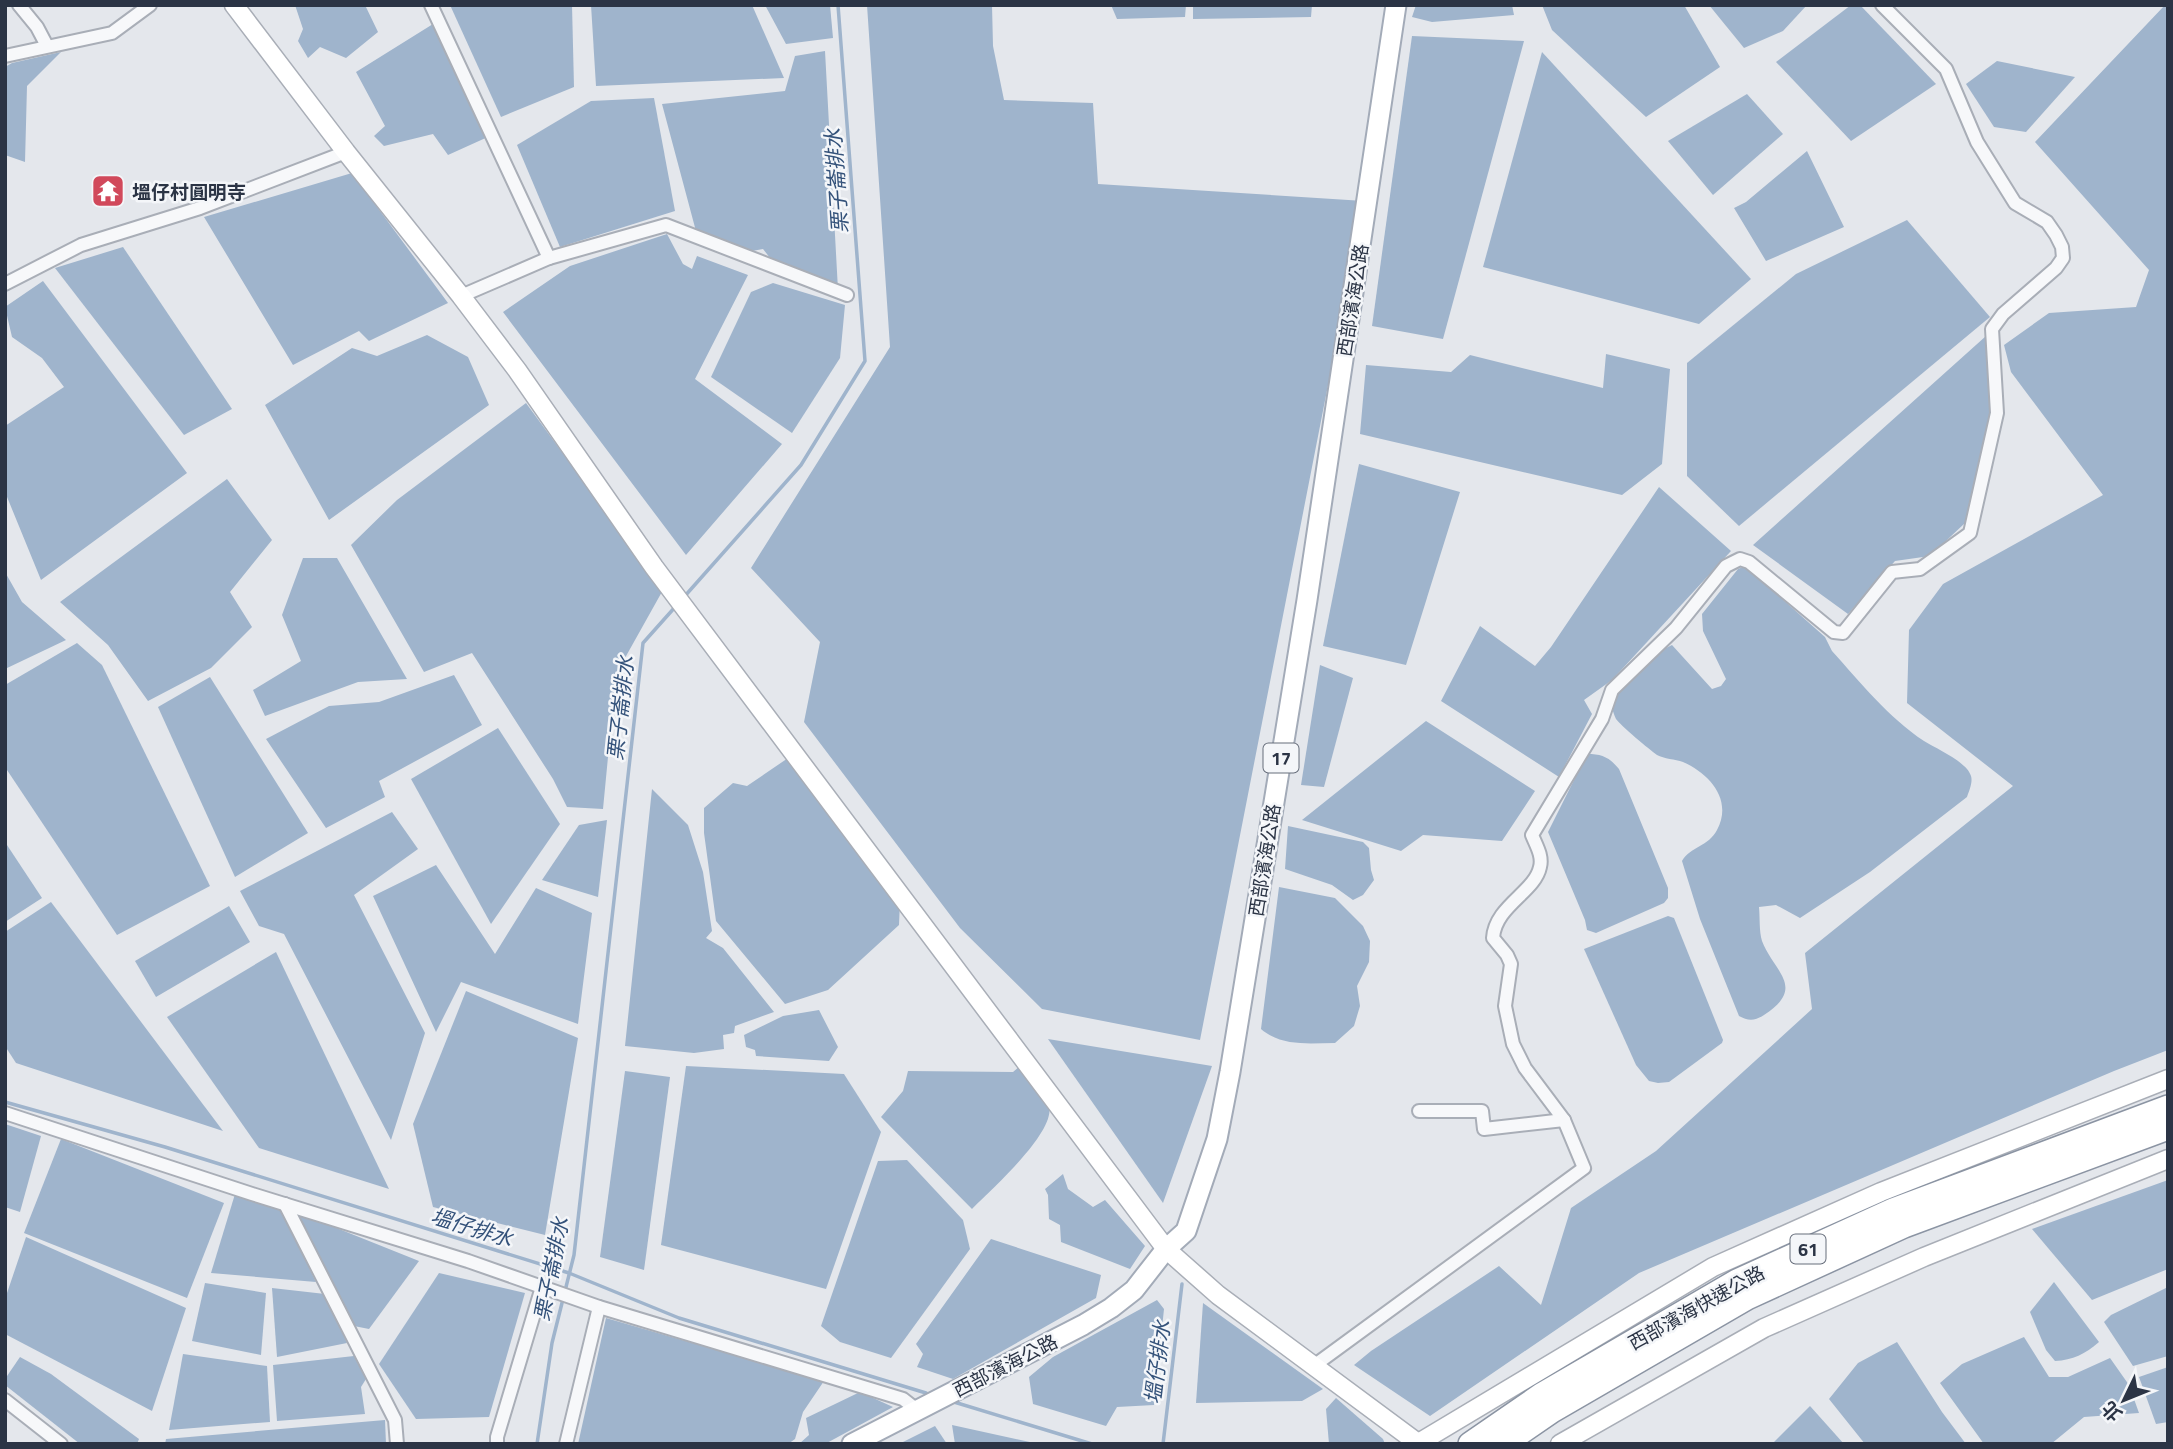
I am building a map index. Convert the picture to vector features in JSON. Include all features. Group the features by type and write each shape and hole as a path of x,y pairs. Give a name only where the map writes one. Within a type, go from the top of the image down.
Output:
{"highway":[{"name":"西部濱海快速公路","path":"1472,1442 1541,1395 1737,1281 1893,1210 2168,1107"},
{"name":"西部濱海快速公路","path":"1504,1444 1552,1411 1747,1298 1904,1226 2168,1128"}],"main road":[{"path":"234,5 517,370 654,567 1166,1249 1218,1295 1315,1364 1418,1443 1713,1268 1881,1192 2168,1079"},
{"name":"西部濱海公路","path":"852,1444 1072,1331 1111,1308 1134,1290 1166,1249 1186,1231 1196,1205 1217,1139 1230,1072 1307,600 1396,5"},
{"path":"1560,1444 1764,1328 1924,1257 2168,1159"}],"street":[{"path":"19,5 37,27 47,46"},
{"path":"5,56 112,33 150,5"},
{"path":"431,5 549,258"},
{"path":"1315,1364 1584,1168 1564,1120 1525,1068 1513,1044 1505,1006 1511,964 1493,938 1493,928 1511,902 1536,878 1541,865 1540,853 1532,835 1602,719 1612,690 1676,628 1726,566 1740,559 1749,562 1834,632 1843,633 1892,572 1920,569 1970,533 1997,413 1992,329 2003,314 2056,268 2063,258 2062,247 2047,222 2015,203 1977,142 1946,69 1882,5"},
{"path":"5,284 81,245 200,208 346,152"},
{"path":"461,296 549,258 666,225 846,295"},
{"path":"1419,1111 1482,1111 1484,1129 1564,1120"},
{"path":"5,1113 468,1261 598,1307 891,1395 903,1399 917,1410"},
{"path":"285,1204 395,1420 397,1444"},
{"path":"497,1444 542,1287"},
{"path":"566,1444 598,1307"},
{"path":"5,1400 61,1444"}],"water":[{"path":"295,5 365,5 378,32 346,58 320,47 308,58 298,41 303,29"},
{"path":"450,5 572,5 574,87 501,117"},
{"path":"591,5 752,5 784,78 596,86"},
{"path":"765,5 830,5 833,38 786,44"},
{"path":"867,5 992,5 993,46 1004,100 1093,103 1098,184 1364,201 1200,1040 1042,1009 960,928 804,722 820,642 751,568 890,347"},
{"path":"1111,5 1186,5 1185,17 1117,19"},
{"path":"1193,5 1312,5 1311,17 1193,19"},
{"path":"1416,5 1512,5 1514,15 1432,22 1412,17"},
{"path":"1542,5 1684,5 1720,67 1646,117 1552,30"},
{"path":"1709,5 1807,5 1783,31 1744,48"},
{"path":"1851,5 1860,5 1936,84 1851,141 1776,62"},
{"path":"2165,5 2168,5 2168,1050 1639,1273 1430,1416 1354,1365 1499,1266 1541,1305 1571,1208 1656,1151 1812,1009 1805,953 2013,786 1907,703 1909,630 1943,584 2103,495 2011,372 2004,345 2049,313 2136,307 2149,270 2035,142"},
{"path":"433,24 490,136 448,155 433,134 384,146 374,136 385,126 356,72"},
{"path":"1412,36 1524,41 1443,339 1372,326"},
{"path":"825,51 838,290 778,268 763,249 741,253 697,235 662,104 785,91 795,56"},
{"path":"61,52 27,86 25,162 5,155 5,67"},
{"path":"1542,52 1751,279 1699,324 1483,267"},
{"path":"1997,61 2075,77 2026,132 1994,127 1966,84"},
{"path":"1747,94 1783,134 1713,195 1668,141"},
{"path":"654,98 675,211 560,247 517,145 591,101"},
{"path":"1807,151 1844,227 1766,261 1734,208 1746,202"},
{"path":"352,173 448,303 369,341 359,331 293,365 204,217"},
{"path":"1907,220 1990,317 1739,526 1687,476 1687,363 1796,274"},
{"path":"667,234 683,264 692,269 697,256 748,275 695,379 782,444 686,555 503,312 570,266"},
{"path":"123,247 232,409 184,435 55,268"},
{"path":"43,281 187,473 41,580 5,492 5,426 64,387 42,358 12,337 5,307"},
{"path":"773,283 845,305 840,358 792,433 711,377 751,292"},
{"path":"427,335 468,357 489,405 329,520 265,405 352,348 377,356"},
{"path":"1986,336 1991,411 1965,523 1930,556 1895,561 1848,614 1753,545"},
{"path":"1606,354 1670,369 1662,464 1622,495 1360,434 1366,365 1451,372 1470,355 1603,388"},
{"path":"526,403 663,590 616,674 603,809 567,807 553,779 472,653 424,672 351,545 397,500"},
{"path":"1359,464 1460,492 1406,665 1323,646"},
{"path":"227,479 272,540 230,592 252,627 211,668 148,701 108,645 60,602"},
{"path":"1659,487 1731,551 1612,680 1584,700 1592,714 1559,777 1441,701 1480,626 1535,666 1551,647"},
{"path":"303,558 337,558 407,679 358,682 265,716 253,690 301,661 282,615"},
{"path":"1743,567 1825,637 1832,651 1887,710 1911,732 1958,761 1971,778 1967,797 1870,872 1800,918 1776,905 1759,907 1762,941 1784,979 1785,987 1784,996 1777,1005 1761,1017 1751,1020 1739,1016 1700,919 1682,861 1714,835 1721,819 1720,798 1702,773 1683,762 1657,755 1635,737 1616,719 1611,703 1619,691 1664,649 1672,645 1712,689 1721,686 1726,679 1703,631 1702,614 1738,569"},
{"path":"5,572 22,602 66,640 5,669"},
{"path":"77,643 102,665 210,886 117,935 5,767 5,685"},
{"path":"1320,665 1353,678 1324,787 1301,785"},
{"path":"454,675 482,725 379,781 385,797 326,828 266,739 329,706 379,702"},
{"path":"210,677 308,833 235,877 158,707"},
{"path":"1426,721 1535,791 1502,841 1423,835 1401,851 1302,820"},
{"path":"498,728 560,824 491,924 411,779"},
{"path":"1587,754 1605,757 1619,769 1668,888 1668,898 1664,903 1596,933 1587,930 1548,832"},
{"path":"791,756 900,901 899,925 828,990 785,1004 716,921 704,833 704,808 733,783 747,786"},
{"path":"652,789 688,825 703,872 712,931 706,938 723,948 774,1012 735,1026 734,1033 723,1035 724,1049 694,1053 625,1046"},
{"path":"392,812 418,849 354,895 425,1033 391,1140 284,934 259,926 240,891"},
{"path":"607,820 598,897 542,880 579,825"},
{"path":"1288,826 1363,842 1369,848 1374,880 1363,895 1353,900 1332,885 1285,869"},
{"path":"5,842 42,898 5,922"},
{"path":"436,865 495,954 536,888 592,913 578,1024 461,982 436,1032 373,896"},
{"path":"1279,887 1335,898 1363,926 1370,941 1369,962 1357,986 1360,1006 1354,1026 1335,1043 1287,1041 1261,1029"},
{"path":"51,902 223,1131 16,1063 5,1046 5,932"},
{"path":"229,906 250,942 156,997 135,961"},
{"path":"1668,916 1674,918 1723,1040 1669,1082 1658,1083 1649,1081 1636,1065 1584,949"},
{"path":"276,952 389,1189 259,1148 167,1017"},
{"path":"466,991 578,1038 545,1235 433,1207 413,1124"},
{"path":"819,1010 838,1047 829,1061 756,1056 755,1050 746,1047 744,1035 783,1016"},
{"path":"1048,1039 1212,1066 1163,1203"},
{"path":"686,1066 844,1074 881,1132 826,1289 661,1245"},
{"path":"1020,1066 1041,1091 1049,1106 1048,1117 1042,1131 1020,1160 972,1209 881,1117 903,1091 908,1071 1013,1072"},
{"path":"625,1071 670,1077 644,1270 600,1257"},
{"path":"5,1124 41,1136 20,1212 5,1207"},
{"path":"61,1139 224,1203 187,1298 24,1233"},
{"path":"907,1160 963,1220 970,1249 891,1358 840,1342 821,1326 878,1161"},
{"path":"1063,1174 1068,1189 1093,1207 1105,1200 1145,1246 1130,1269 1061,1242 1060,1225 1049,1219 1048,1195 1045,1189"},
{"path":"2168,1180 2168,1269 2092,1300 2032,1229"},
{"path":"235,1194 281,1209 316,1282 211,1273"},
{"path":"299,1213 419,1261 369,1329 354,1326 296,1215"},
{"path":"26,1237 186,1308 152,1411 5,1334 5,1299"},
{"path":"991,1239 1101,1275 1096,1298 953,1379 917,1367 923,1354 916,1344"},
{"path":"439,1273 525,1293 489,1417 416,1419 379,1364"},
{"path":"2054,1282 2099,1342 2078,1356 2055,1361 2046,1350 2030,1312"},
{"path":"205,1283 266,1293 261,1355 192,1341"},
{"path":"2168,1287 2168,1356 2133,1366 2104,1322 2111,1315"},
{"path":"272,1288 325,1294 347,1343 277,1357"},
{"path":"1157,1300 1164,1309 1154,1405 1117,1407 1106,1426 1033,1404 1029,1377 1053,1357"},
{"path":"1203,1303 1323,1389 1302,1401 1196,1403"},
{"path":"606,1318 824,1381 803,1412 795,1439 788,1444 578,1444"},
{"path":"2024,1337 2049,1377 2068,1377 2110,1358 2129,1385 2139,1413 2084,1417 2051,1444 1984,1444 1940,1383 1962,1364"},
{"path":"1897,1342 1966,1444 1865,1444 1829,1399 1858,1363"},
{"path":"183,1354 267,1366 270,1422 169,1430"},
{"path":"354,1356 366,1379 361,1387 365,1414 277,1421 273,1365"},
{"path":"20,1357 51,1374 139,1439 137,1444 80,1444 5,1385 5,1379"},
{"path":"2168,1367 2168,1422 2156,1424 2139,1377"},
{"path":"860,1392 893,1407 825,1444 799,1444 809,1435 806,1418"},
{"path":"1336,1398 1383,1439 1385,1444 1329,1444 1326,1409"},
{"path":"1810,1406 1844,1444 1772,1444"},
{"path":"385,1420 386,1444 165,1444 166,1439"},
{"path":"952,1425 1039,1444 955,1444"},
{"path":"935,1426 947,1444 899,1444"}],"waterway":[{"name":"栗子崙排水","path":"684,597 801,465 865,361 838,5"},
{"name":"栗子崙排水","path":"565,1291 574,1255 643,643 676,606"},
{"name":"塭仔排水","path":"5,1102 165,1147 569,1273 679,1318 926,1393"},
{"name":"塭仔排水","path":"1163,1444 1182,1284"},
{"name":"栗子崙排水","path":"537,1444 552,1343 563,1299"},
{"name":"塭仔排水","path":"954,1402 1092,1444"}],"place":[{"name":"塭仔村圓明寺","path":"108,191"}]}
